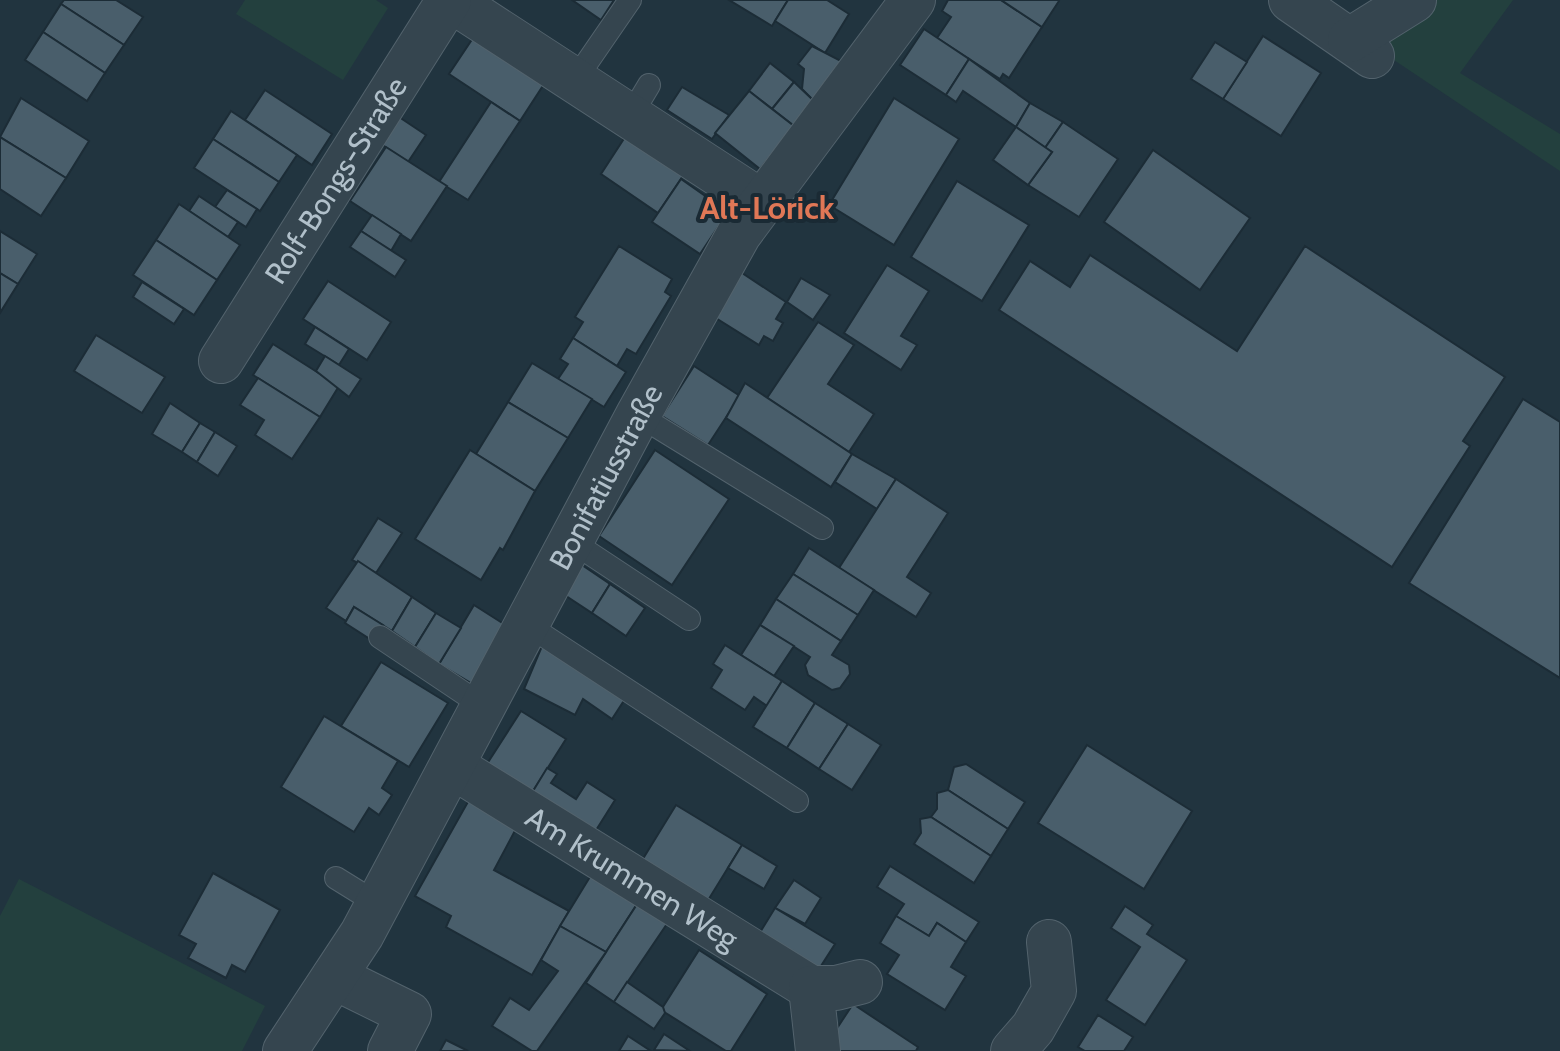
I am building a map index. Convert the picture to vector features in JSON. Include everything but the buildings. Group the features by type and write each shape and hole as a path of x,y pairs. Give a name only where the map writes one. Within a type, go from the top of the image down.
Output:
{"street":[{"path":"450,0 575,80 640,100 760,201"},
{"name":"Rolf-Bongs-Straße","path":"221,361 450,0"},
{"name":"Bonifatiusstraße","path":"285,1051 378,904 638,415 760,201 793,163 913,0"},
{"path":"1291,0 1361,48 1414,0"},
{"name":"Am Krummen Weg","path":"452,766 811,988"},
{"path":"1013,1051 1033,1028 1054,991 1049,942"},
{"path":"334,977 409,1014 390,1051"},
{"path":"818,1051 811,988 836,988 860,982"}],"lane":[{"path":"575,80 630,0"},
{"path":"638,415 822,528"},
{"path":"571,541 689,619"},
{"path":"526,624 797,801"},
{"path":"380,637 483,706"},
{"path":"336,878 378,904"}],"green space":[{"path":"245,0 376,0 388,8 343,80 236,14"},
{"path":"1432,0 1513,0 1460,73 1560,134 1560,171 1382,52 1391,37"},
{"path":"19,879 265,1006 242,1051 0,1051 0,916"}],"district":[{"name":"Alt-Lörick","path":"767,207"}]}
